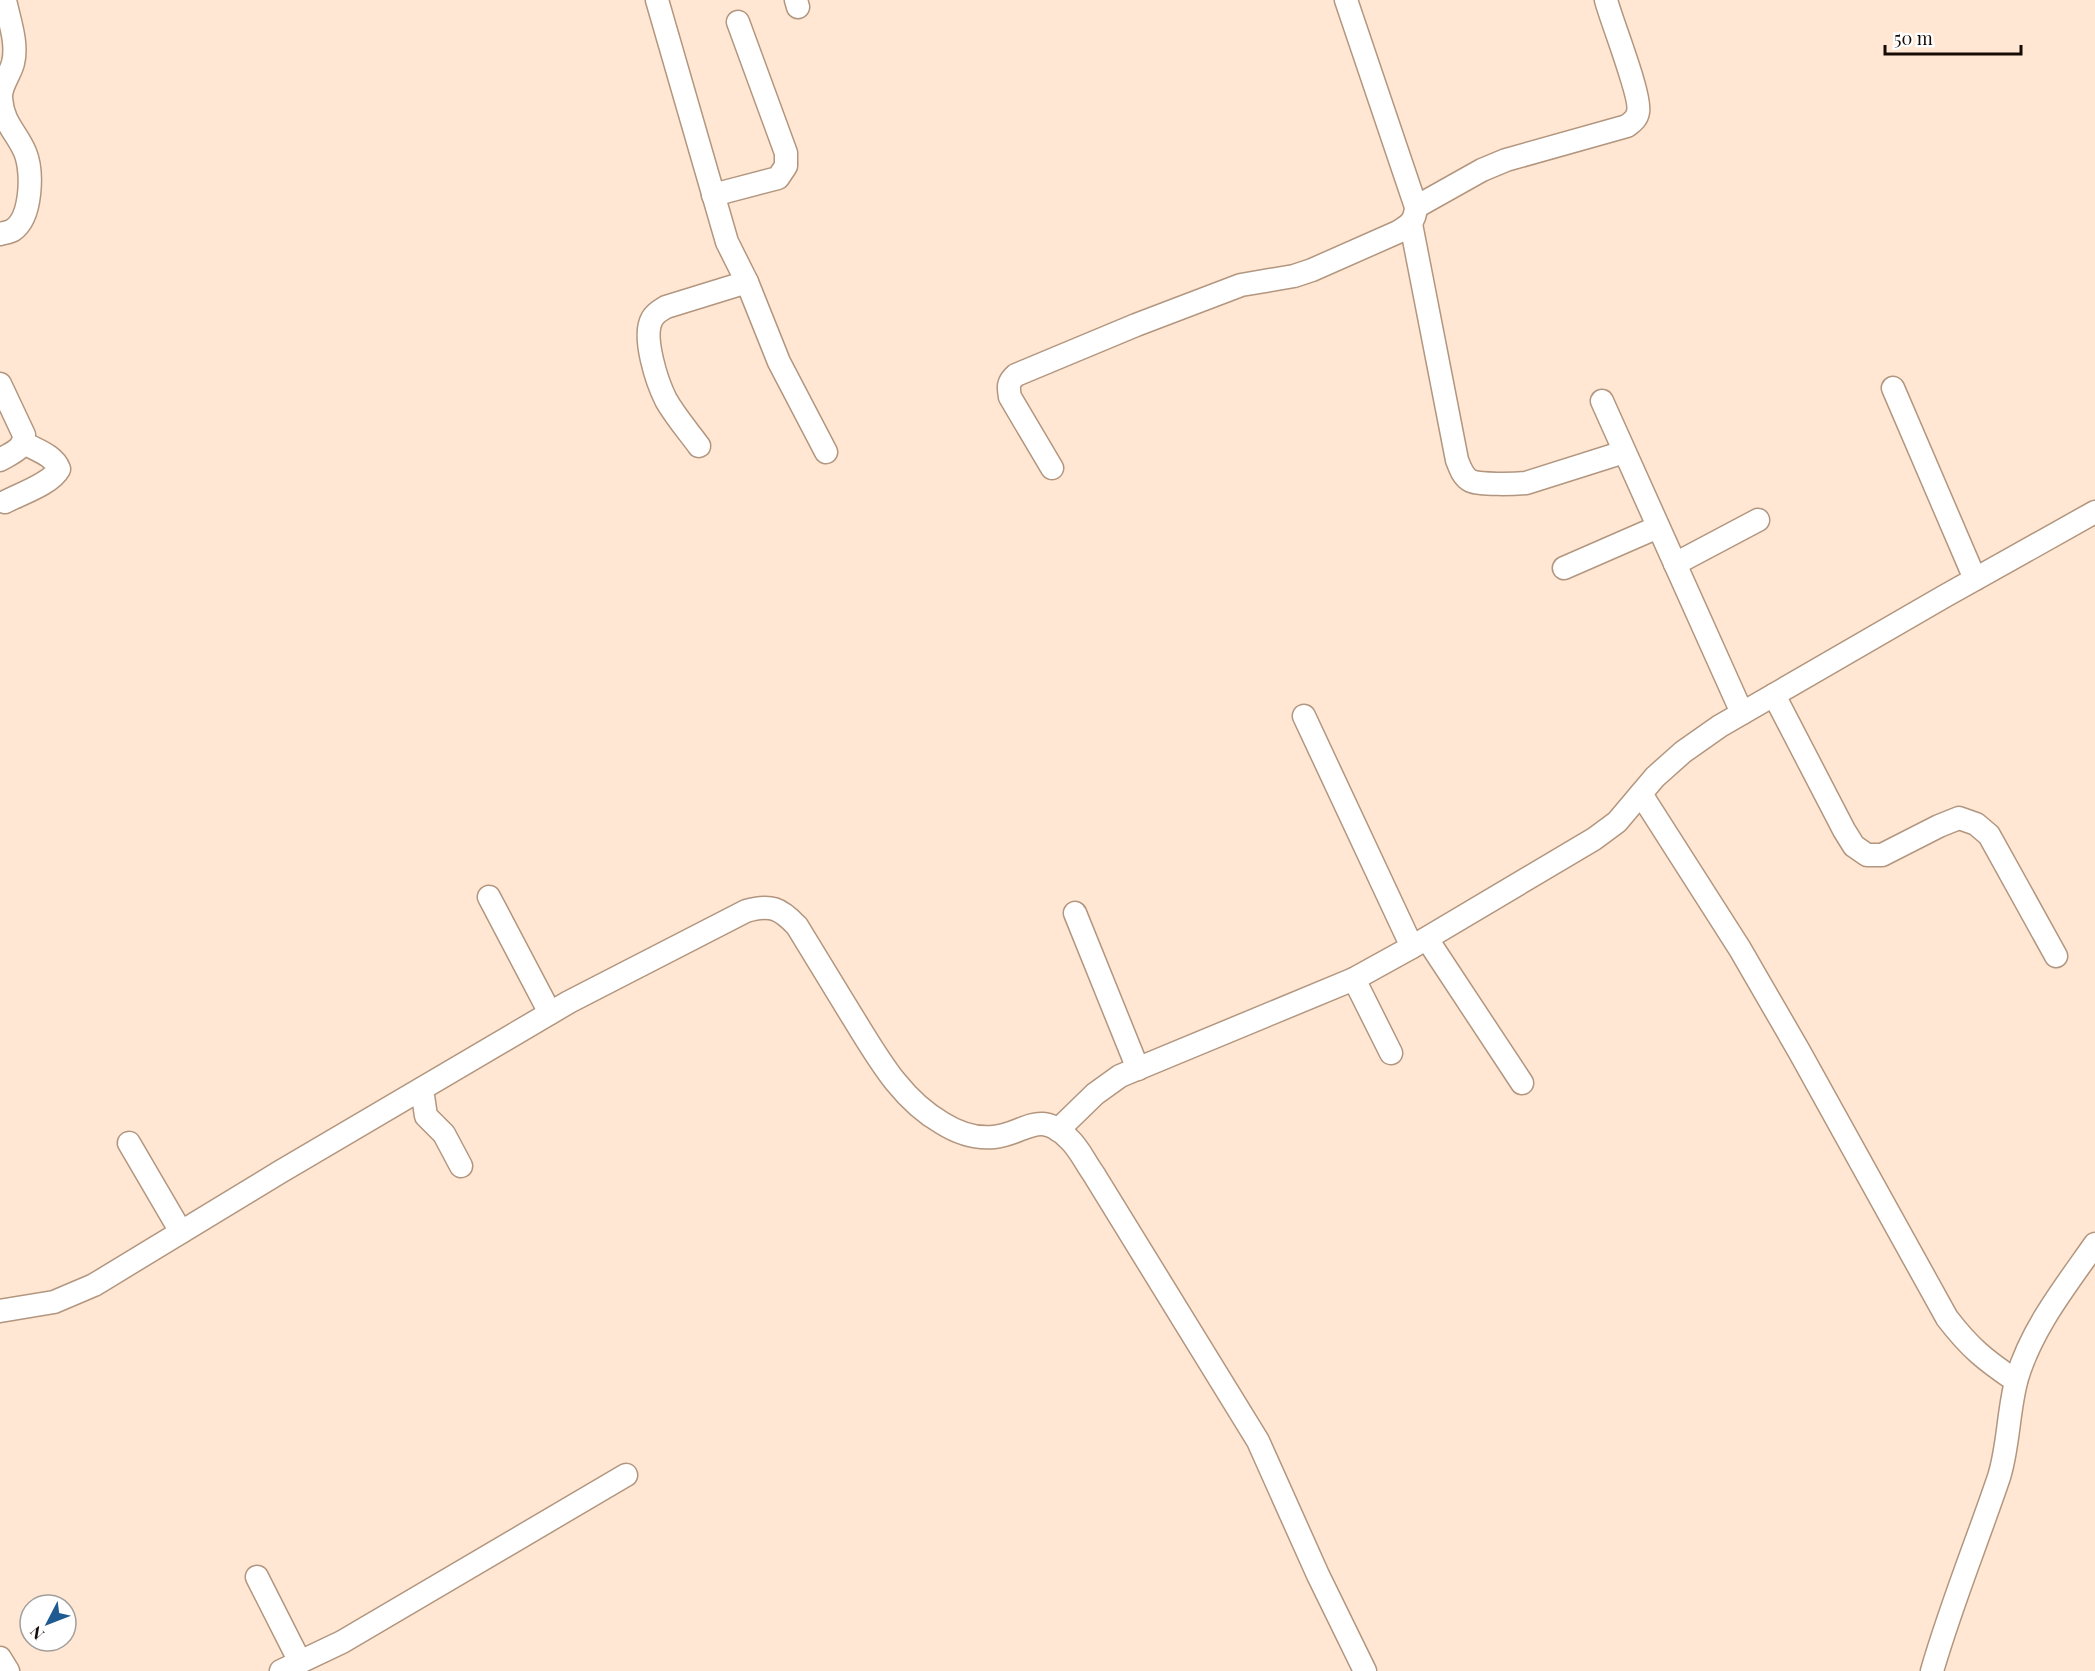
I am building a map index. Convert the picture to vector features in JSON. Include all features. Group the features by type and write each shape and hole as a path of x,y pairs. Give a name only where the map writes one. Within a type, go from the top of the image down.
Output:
{"street":[{"path":"0,234 13,230 23,218 30,193 30,170 24,152 9,128 1,95 15,52 5,0"},
{"path":"657,0 727,242 747,282 771,346 826,452"},
{"path":"1346,0 1413,216 1457,460 1463,474 1471,481 1512,485 1526,483 1624,452"},
{"path":"1052,468 1010,397 1008,387 1010,381 1017,375 1241,285 1294,276 1312,270 1398,232 1413,216 1482,170 1506,160 1627,126 1634,121 1639,111 1636,93 1605,0"},
{"path":"713,195 778,178 786,166 786,153 738,22"},
{"path":"699,446 667,401 659,385 648,336 651,321 666,307 747,282"},
{"path":"0,384 24,435 24,443 19,449 0,460"},
{"path":"1893,388 1975,579"},
{"path":"1602,401 1742,713"},
{"path":"5,502 48,481 59,470 57,463 48,456 24,443"},
{"path":"1058,1130 1095,1094 1120,1076 1354,979 1420,943 1594,839 1617,822 1655,777 1683,752 1720,726 2095,512"},
{"path":"1675,564 1758,520"},
{"path":"1564,568 1658,527"},
{"path":"1774,695 1854,846 1867,855 1882,855 1939,826 1959,819 1976,824 1989,835 2056,956"},
{"path":"1304,716 1420,943 1522,1083"},
{"path":"1641,794 1740,949 1805,1061 1947,1318 1974,1350 2016,1381"},
{"path":"489,897 550,1013"},
{"path":"0,1311 54,1302 94,1285 550,1013 746,911 761,907 775,908 786,914 797,926 888,1073 924,1111 942,1123 978,1138 997,1137 1033,1124 1046,1124 1070,1139 1253,1433 1365,1671"},
{"path":"1075,914 1138,1069"},
{"path":"1354,979 1391,1053"},
{"path":"422,1089 426,1116 444,1134 461,1166"},
{"path":"129,1143 181,1233"},
{"path":"1932,1671 1940,1641 2000,1473 2016,1381 2027,1349 2046,1315 2095,1244"},
{"path":"257,1577 291,1667 342,1642 626,1475"},
{"path":"0,1658 8,1671"}]}
